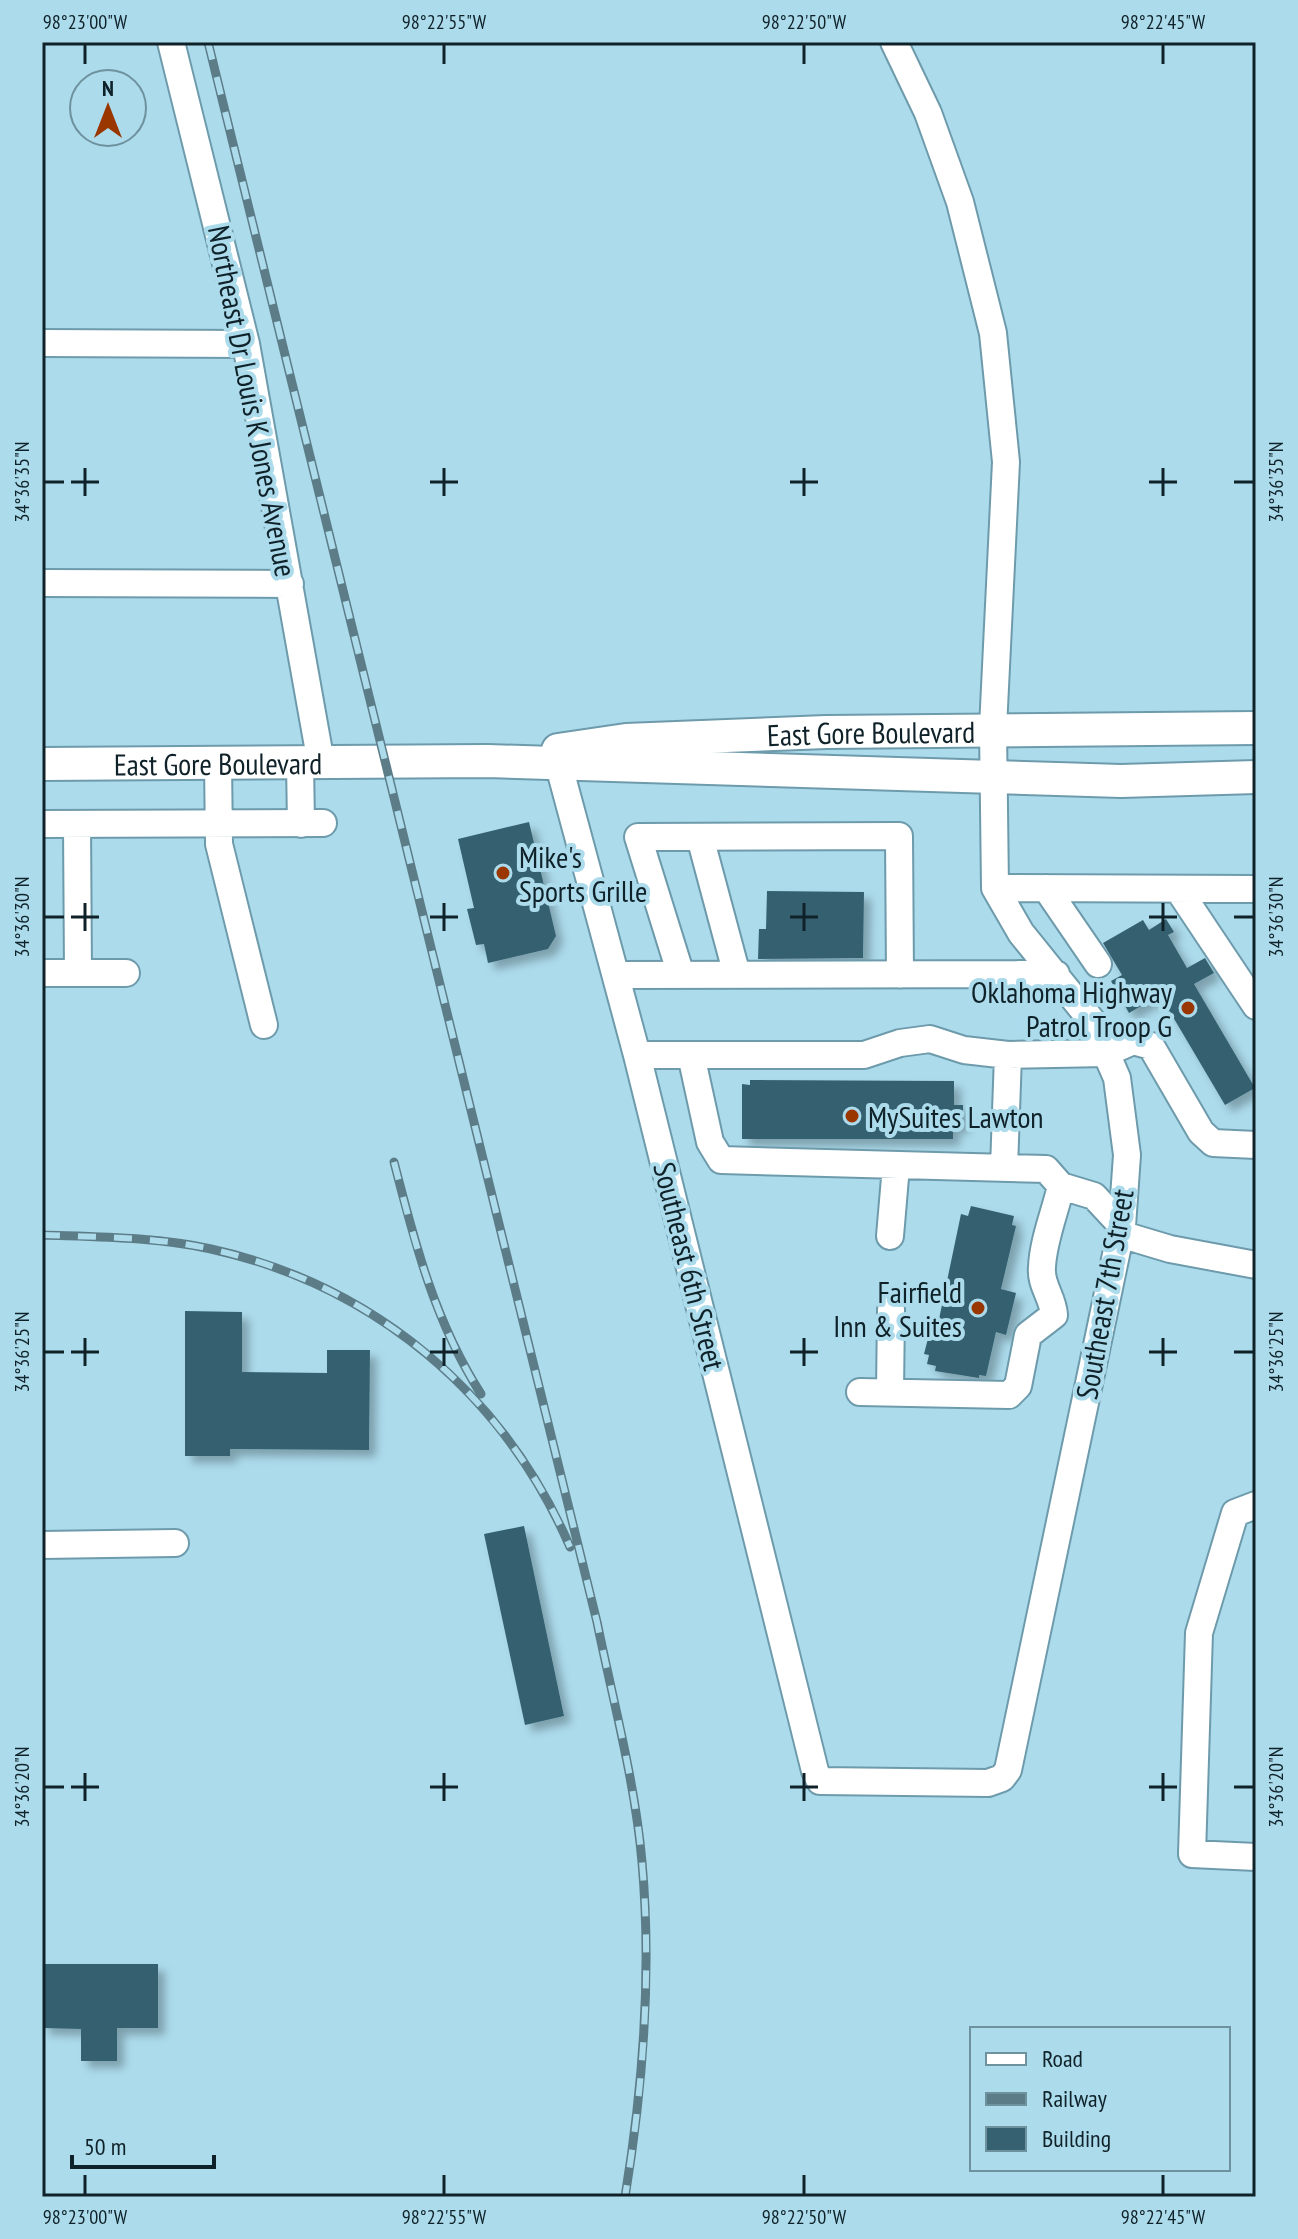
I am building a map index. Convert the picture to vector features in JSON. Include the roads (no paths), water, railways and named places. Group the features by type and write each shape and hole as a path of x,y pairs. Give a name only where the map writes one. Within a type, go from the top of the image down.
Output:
{"main road":[{"name":"East Gore Boulevard","path":"558,758 641,740 993,728 1256,728"},
{"name":"East Gore Boulevard","path":"42,764 558,758 1121,781 1256,777"}],"street":[{"name":"Northeast Dr Louis K Jones Avenue","path":"171,42 246,344 290,584 311,763 312,823 218,824"},
{"name":"Southeast 7th Street","path":"894,42 928,113 960,202 993,333 1006,462 993,728 995,888 1021,933 1092,1021 1117,1078 1127,1155 1121,1230 1008,1770 1002,1778 988,1783"},
{"path":"42,343 246,344"},
{"path":"42,583 290,584"},
{"name":"Southeast 6th Street","path":"558,758 637,1055 811,1756 820,1781 988,1783"},
{"path":"218,763 219,844 264,1025"},
{"path":"42,824 218,824"},
{"path":"77,824 78,973"},
{"path":"681,975 638,837 899,836 900,975"},
{"path":"700,837 737,975"},
{"path":"995,888 1256,889"},
{"path":"1046,888 1098,964"},
{"path":"1178,889 1256,1006"},
{"path":"42,973 126,973"},
{"path":"616,975 1056,974"},
{"path":"637,1055 864,1055 900,1043 930,1039 964,1050 1008,1055 1106,1053 1133,1041 1151,1046 1201,1132 1213,1143 1256,1145"},
{"path":"691,1055 710,1142 721,1160 1046,1169 1061,1186 1094,1196 1121,1230 1170,1249 1256,1265"},
{"path":"1004,1168 1008,1055"},
{"path":"890,1236 896,1166"},
{"path":"860,1392 1009,1395 1018,1386 1028,1335 1054,1315 1053,1299 1043,1283 1041,1267 1061,1186"},
{"path":"890,1392 891,1310"},
{"path":"1256,1505 1235,1513 1199,1633 1192,1854 1256,1857"},
{"path":"42,1545 175,1543"}],"railway":[{"path":"208,42 597,1622 629,1771 642,1862 646,1988 637,2114 625,2197"},
{"path":"394,1162 428,1282 451,1339 481,1394"},
{"path":"42,1235 148,1240 211,1249 271,1266 327,1289 379,1319 427,1354 470,1395 509,1441 542,1492 570,1547"}],"place":[{"name":"Mike's Sports Grille","path":"503,873"},
{"name":"Oklahoma Highway Patrol Troop G","path":"1188,1008"},
{"name":"MySuites Lawton","path":"852,1116"},
{"name":"Fairfield Inn & Suites","path":"978,1308"}]}
